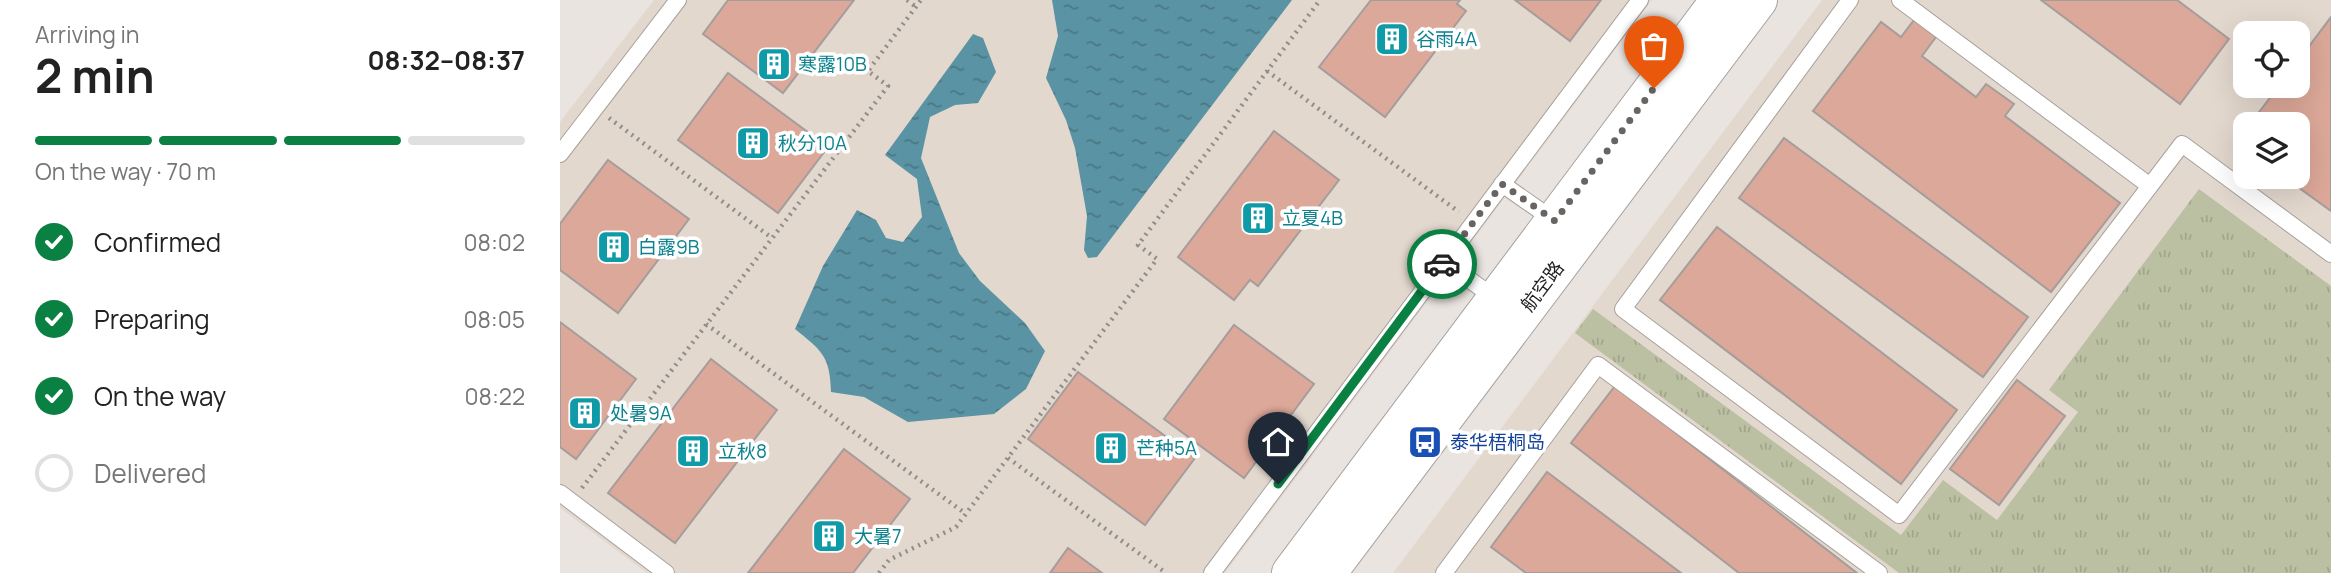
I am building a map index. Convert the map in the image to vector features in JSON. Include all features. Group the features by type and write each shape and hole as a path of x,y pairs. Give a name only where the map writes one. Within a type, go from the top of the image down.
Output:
{"street":[{"name":"航空路","path":"1291,573 1720,0"},
{"name":"航空路","path":"1327,573 1758,0"}],"lane":[{"path":"560,153 678,0"},
{"path":"1212,573 1640,0"},
{"path":"1850,0 1623,309 1899,515 2182,144 2331,254"},
{"path":"1900,0 2150,186"},
{"path":"1502,184 1555,221"},
{"path":"1444,261 1496,299"},
{"path":"1444,573 1598,365 1879,573"},
{"path":"566,497 660,571"}],"path":[{"path":"907,0 916,7"},
{"path":"566,497 706,324 888,86 868,71 921,0"},
{"path":"879,573 889,560 956,527 1157,259 1138,245 1320,0"},
{"path":"1267,71 1473,223"},
{"path":"595,107 772,238"},
{"path":"706,324 966,514"},
{"path":"1009,458 1166,573"}],"shaded area":[{"path":"654,0 1652,0 1225,573 647,573 560,508 560,122"},
{"path":"1822,0 2331,0 2331,573 1393,573"}],"green space":[{"path":"2199,189 2331,286 2331,573 1899,573 1575,333 1593,309 1901,535 1943,480 1997,520 2078,412 2049,390"}],"water":[{"path":"1052,0 1292,0 1097,257 1088,258 1084,250 1087,216 1075,148 1066,120 1046,78 1058,36"},
{"path":"973,34 983,38 996,72 978,103 955,105 930,117 921,158 959,253 980,281 1025,323 1045,351 1026,389 994,414 908,422 864,397 831,392 829,370 823,355 795,329 823,266 857,210 876,220 886,238 903,242 922,217 917,179 885,155"}],"building":[{"name":"寒露10B","path":"728,0 854,0 783,93 703,34"},
{"name":"谷雨4A","path":"1371,0 1460,0 1457,4 1466,11 1385,117 1319,67"},
{"path":"1515,0 1601,0 1570,41"},
{"path":"2041,0 2177,0 2229,39 2180,104"},
{"path":"2331,17 2331,211 2301,189 2310,189 2310,112 2259,112 2270,98 2310,98 2310,45"},
{"path":"1914,20 1936,37 1922,56 1976,97 1986,84 2014,104 2005,116 2120,203 2051,292 1813,111 1881,22 1901,37"},
{"name":"秋分10A","path":"728,73 828,147 778,213 678,140"},
{"name":"立夏4B","path":"1274,131 1339,180 1258,286 1250,280 1234,300 1178,257"},
{"path":"1784,138 2028,317 1983,377 1739,198"},
{"name":"白露9B","path":"608,160 689,219 618,313 560,270 560,224"},
{"path":"1717,227 1957,410 1901,484 1660,300"},
{"name":"处暑9A","path":"560,322 636,379 576,459 560,447"},
{"path":"1234,325 1314,384 1244,478 1164,419"},
{"name":"立秋8","path":"711,359 777,410 675,543 608,493"},
{"name":"芒种5A","path":"1078,372 1195,458 1145,525 1028,439"},
{"path":"2017,380 2065,416 1999,505 1950,469"},
{"path":"1615,386 1857,573 1739,573 1571,443"},
{"name":"大暑7","path":"844,449 910,499 853,573 748,573"},
{"path":"1547,472 1681,573 1526,573 1491,547"},
{"path":"1068,548 1102,573 1050,573"}],"way so far":[{"path":"1442,264 1502,184 1555,221 1654,88"}],"place":[{"name":"谷雨4A","path":"1392,39"},
{"name":"寒露10B","path":"774,64"},
{"name":"秋分10A","path":"753,143"},
{"name":"立夏4B","path":"1258,218"},
{"name":"白露9B","path":"614,247"},
{"name":"处暑9A","path":"585,413"},
{"name":"泰华梧桐岛","path":"1425,442"},
{"name":"芒种5A","path":"1111,448"},
{"name":"立秋8","path":"693,451"},
{"name":"大暑7","path":"829,536"}],"route":[{"path":"1278,484 1442,264"}]}
